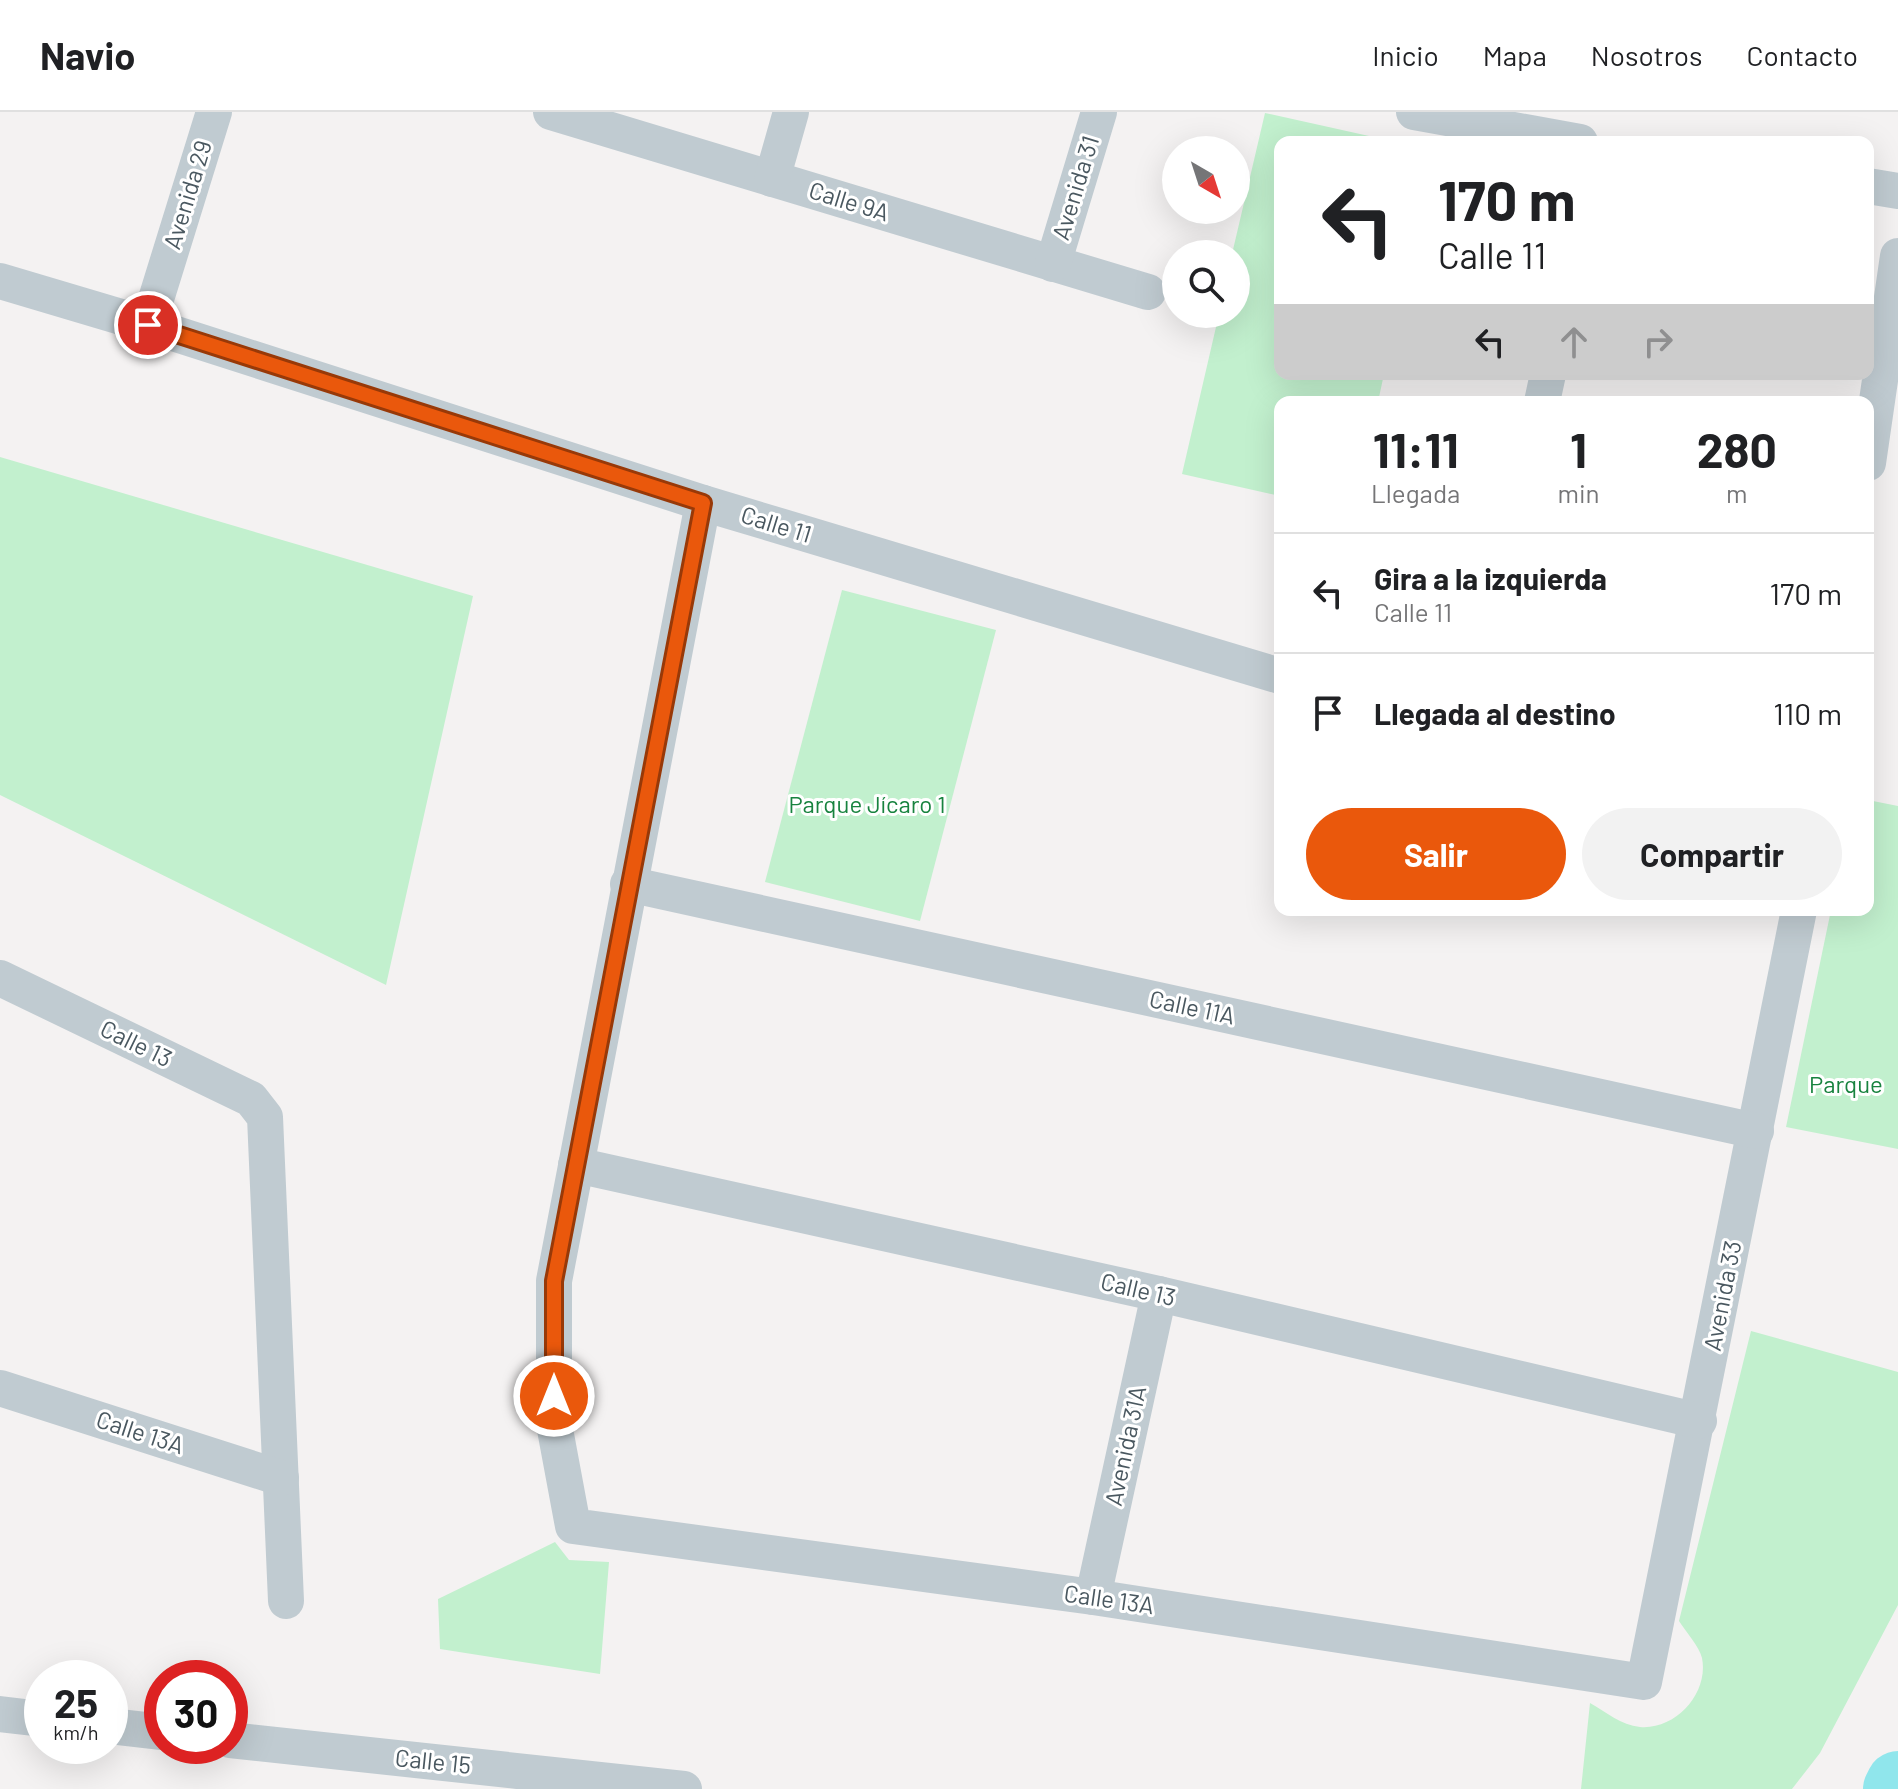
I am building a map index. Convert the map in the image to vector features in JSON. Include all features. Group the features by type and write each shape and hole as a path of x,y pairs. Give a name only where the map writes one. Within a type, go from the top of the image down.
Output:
{"street":[{"name":"Avenida 29","path":"148,325 214,112"},
{"name":"Calle 9A","path":"551,112 1148,292"},
{"path":"772,179 791,112"},
{"name":"Avenida 31","path":"1053,264 1099,112"},
{"path":"1414,112 1547,136"},
{"path":"1874,187 1898,191"},
{"path":"1874,422 1898,256"},
{"name":"Calle 11","path":"0,281 148,325 703,503 1274,674"},
{"path":"576,1165 703,503"},
{"name":"Calle 11A","path":"628,884 1756,1131"},
{"name":"Avenida 33","path":"1644,1682 1699,1421 1798,916"},
{"name":"Calle 13","path":"0,978 251,1099 265,1117 281,1478"},
{"name":"Calle 13","path":"576,1165 1159,1294 1699,1421"},
{"name":"Calle 13A","path":"576,1165 554,1281 554,1424 573,1526 1093,1597 1644,1682"},
{"name":"Avenida 31A","path":"1093,1597 1159,1294"},
{"name":"Calle 13A","path":"0,1388 281,1478"},
{"path":"281,1478 286,1601"},
{"path":"0,1714 24,1717"},
{"name":"Calle 15","path":"248,1742 684,1789"}],"green space":[{"path":"1265,113 1369,136 1274,136 1274,380 1383,380 1379,396 1274,396 1274,495 1182,474 1216,328 1250,328 1250,240 1235,240 1239,224 1250,224 1250,177"},
{"path":"0,457 473,596 386,985 0,795"},
{"name":"Parque Jícaro 1","path":"842,590 996,630 920,921 765,882"},
{"name":"Parque","path":"1874,801 1898,806 1898,1149 1786,1127 1830,916 1874,916"},
{"path":"1751,1331 1898,1372 1898,1605 1820,1753 1792,1789 1581,1789 1590,1703 1626,1724 1653,1726 1677,1716 1695,1696 1700,1684 1702,1658 1679,1621"},
{"path":"555,1542 569,1560 609,1562 600,1674 440,1649 438,1599"}],"waterway":[{"path":"1895,1789 1898,1783"}],"route":[{"path":"148,325 703,503 554,1281 554,1396"}]}
